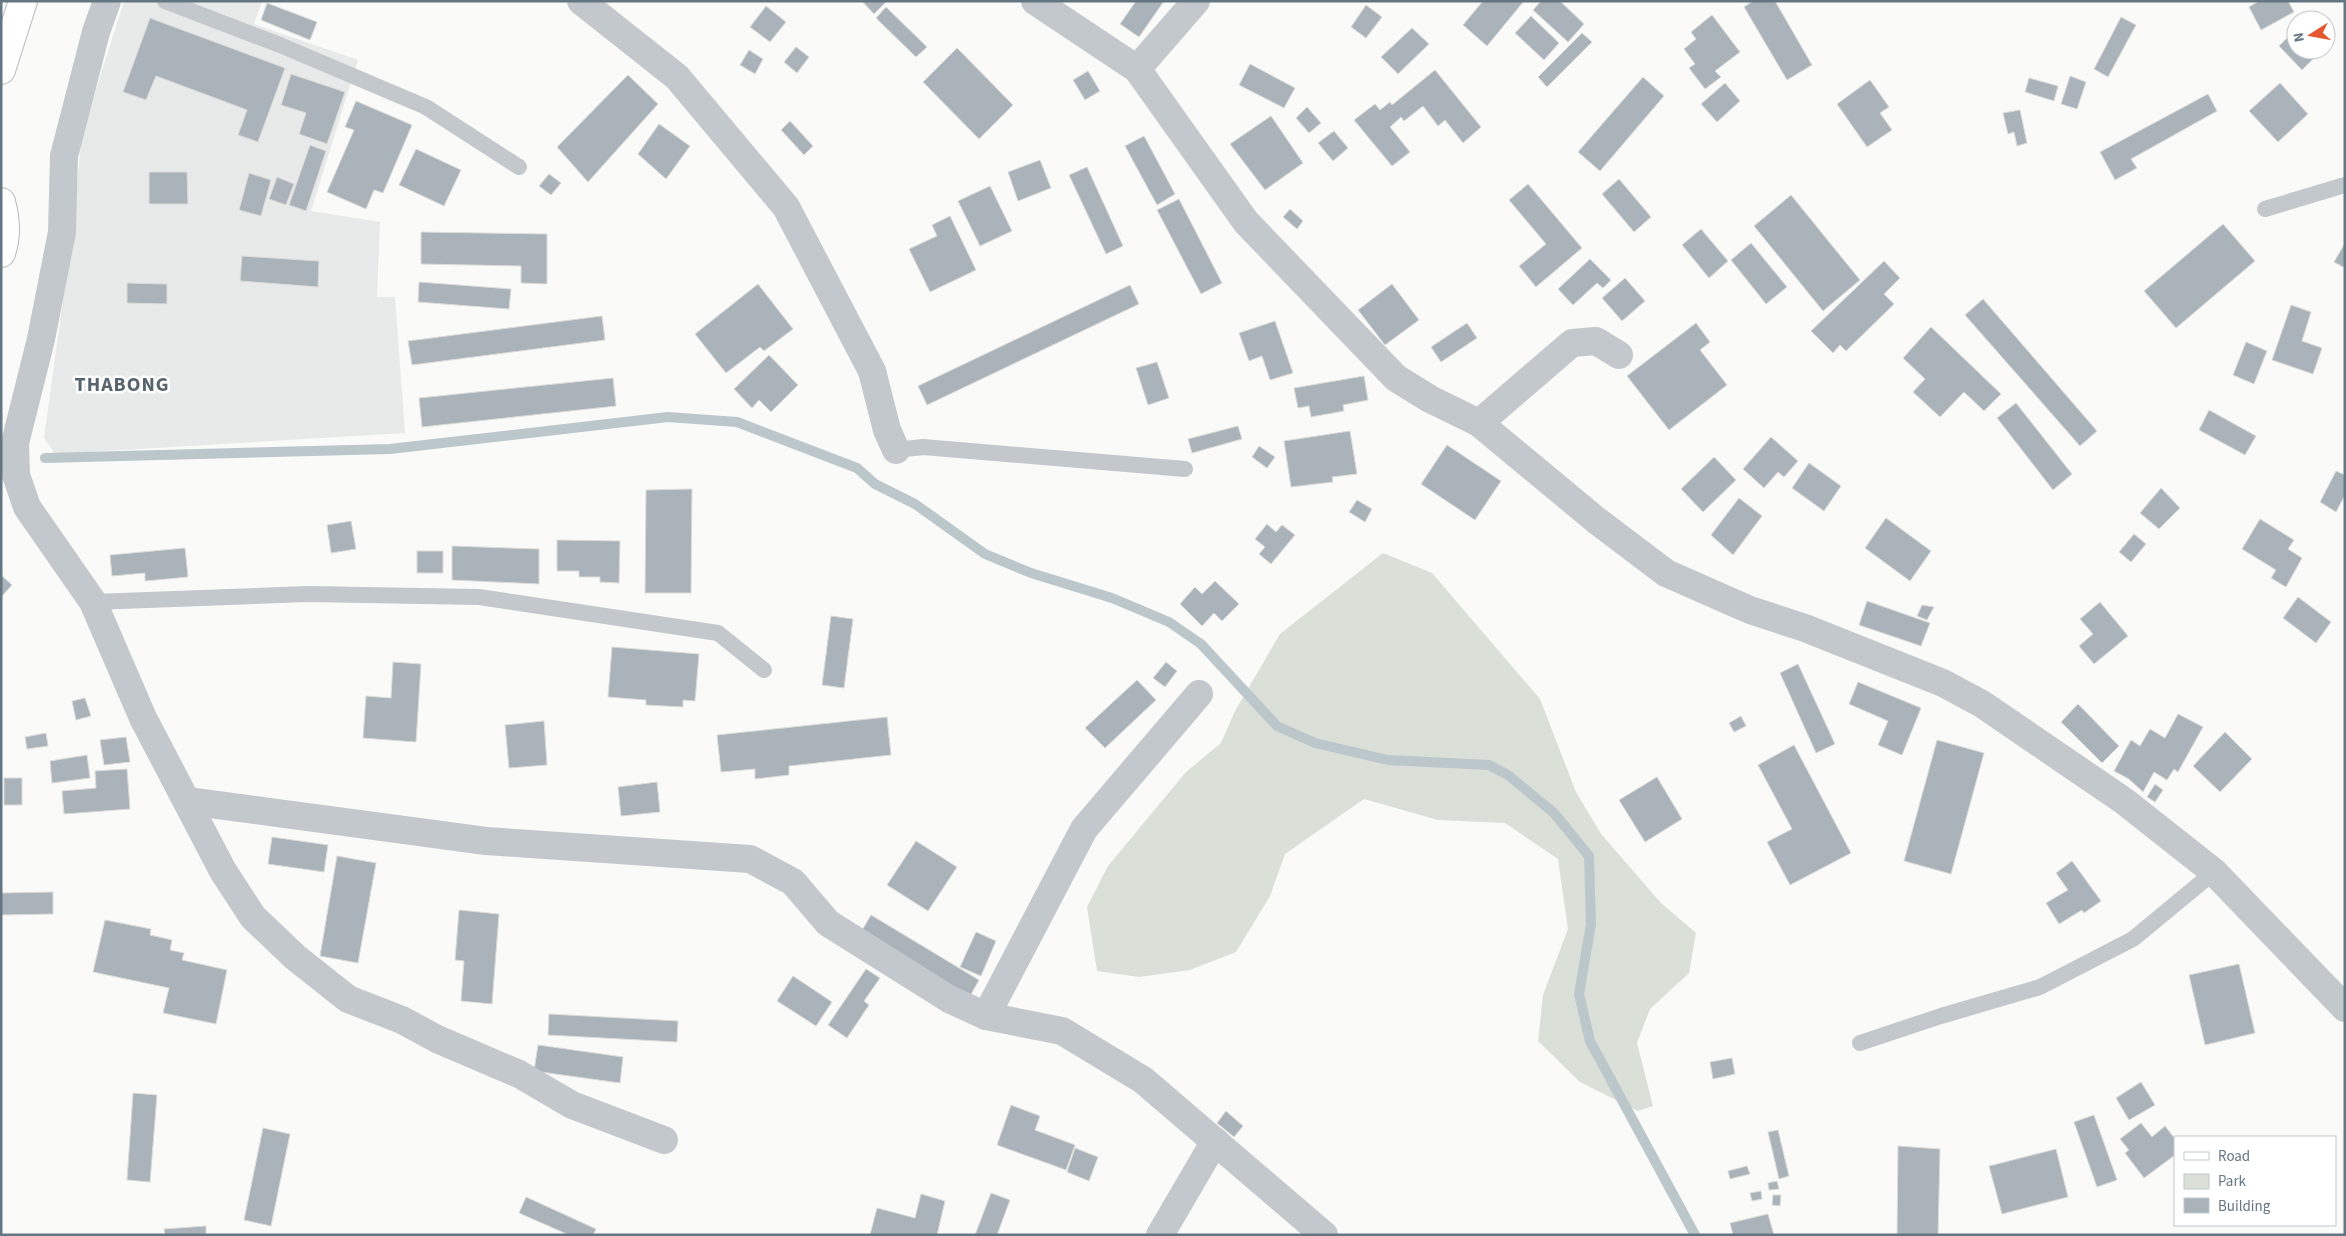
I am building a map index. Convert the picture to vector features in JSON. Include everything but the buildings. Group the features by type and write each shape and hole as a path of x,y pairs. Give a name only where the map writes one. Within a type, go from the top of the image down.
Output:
{"main road":[{"path":"1,70 23,1"},
{"path":"1,202 6,220 5,243 1,253"}],"street":[{"path":"107,1 96,32 64,156 62,232 41,339 15,443 16,475 26,507 93,602 143,718 223,871 253,917 295,957 348,998 402,1020 437,1038 519,1074 572,1105 664,1140"},
{"path":"581,1 677,77 786,207 872,371 887,430 896,450"},
{"path":"1036,1 1137,69 1246,222 1297,278 1396,378 1430,399 1479,423 1596,520 1666,573 1750,610 1805,628 1886,659 1943,683 1974,700 2124,801 2214,872 2345,1008"},
{"path":"1137,69 1196,1"},
{"path":"1479,423 1572,343 1596,341 1620,355"},
{"path":"986,1016 1084,829 1199,694"},
{"path":"187,801 486,841 750,859 794,882 828,923 949,999 986,1016 1062,1031 1143,1080 1324,1235"},
{"path":"1160,1235 1215,1141"}],"lane":[{"path":"165,1 280,46 426,107 519,167"},
{"path":"2265,209 2345,185"},
{"path":"896,450 923,447 1185,469"},
{"path":"93,602 308,594 479,597 718,633 764,670"},
{"path":"1860,1043 1941,1016 2040,987 2134,939 2214,872"}],"shaded area":[{"path":"124,1 262,1 254,24 358,60 311,211 380,222 377,297 395,297 405,433 55,454 44,438 71,242 82,134"}],"green space":[{"path":"1383,553 1432,573 1540,699 1576,792 1601,834 1661,903 1696,933 1689,973 1650,1009 1637,1043 1653,1106 1638,1111 1580,1082 1538,1041 1543,995 1568,929 1558,859 1505,823 1438,820 1364,799 1285,854 1270,896 1236,952 1190,970 1139,977 1097,971 1087,907 1108,866 1186,772 1221,743 1235,711 1280,634"}],"waterway":[{"path":"45,458 390,449 668,417 737,422 857,468 875,484 915,504 985,554 1031,573 1112,598 1169,622 1201,644 1277,726 1315,743 1388,760 1489,765 1508,775 1554,813 1589,856 1591,924 1579,994 1590,1041 1695,1235"}],"district":[{"name":"THABONG","path":"122,385"}]}
